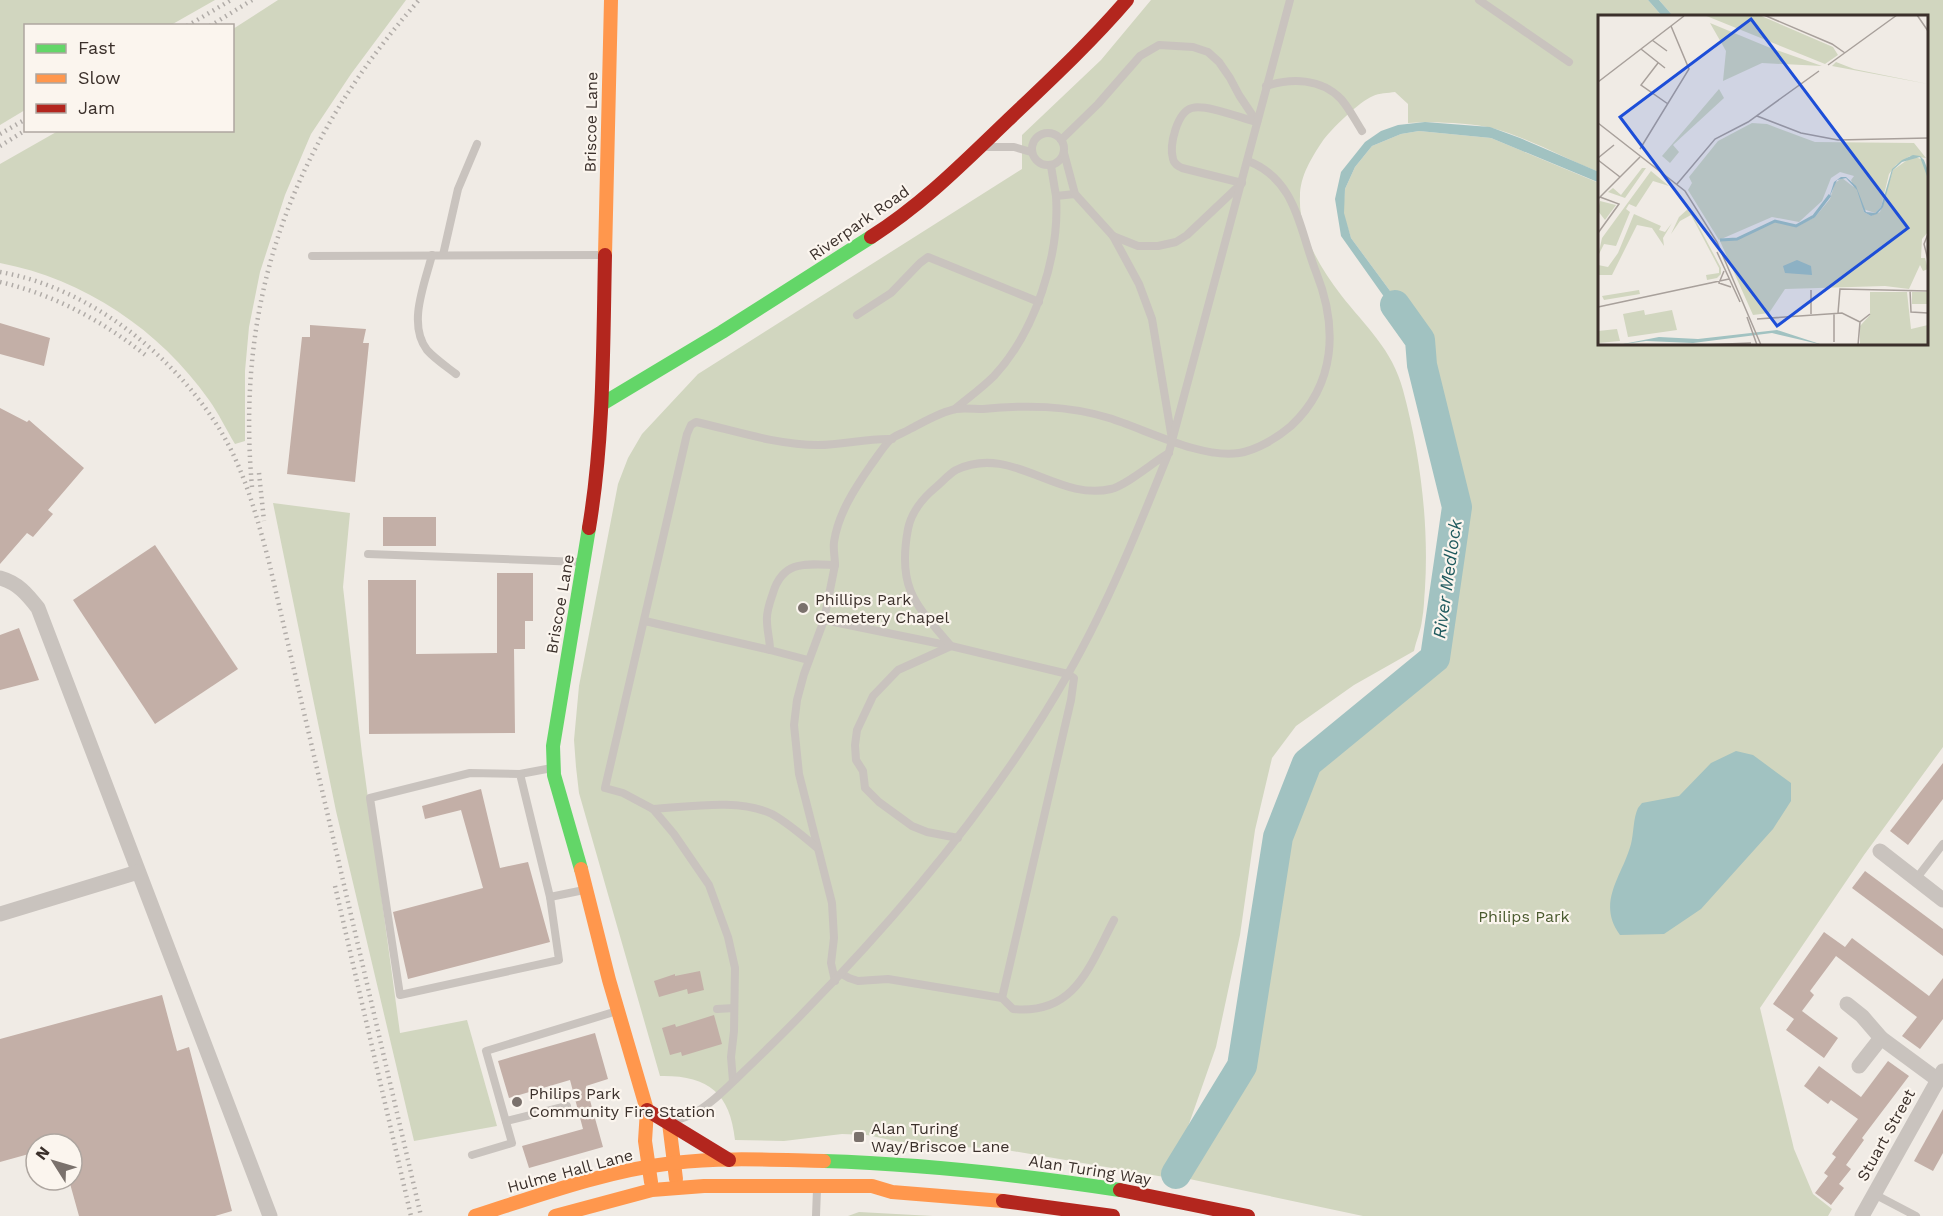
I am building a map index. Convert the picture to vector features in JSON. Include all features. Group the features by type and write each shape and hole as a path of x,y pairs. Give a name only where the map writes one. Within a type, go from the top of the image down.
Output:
{"main road":[{"name":"Briscoe Lane","path":"611,0 602,404 597,480 553,746 554,767 566,819 647,1110"},
{"name":"Riverpark Road","path":"602,404 722,332 904,216 1060,70 1127,0"},
{"path":"652,1190 645,1141 647,1110 729,1160"},
{"path":"669,1123 676,1188"},
{"name":"Alan Turing Way","path":"674,1163 729,1160 864,1162 1018,1176 1141,1194 1248,1216"},
{"name":"Hulme Hall Lane","path":"475,1216 553,1191 674,1163"},
{"path":"555,1216 652,1190 704,1185 872,1186 892,1192 1024,1203 1113,1216"}],"street":[{"path":"0,578 11,581 25,591 38,608 270,1216"},
{"path":"1880,851 1943,900"},
{"path":"0,914 138,872"},
{"path":"1847,1004 1863,1016 1881,1038 1940,1075"},
{"path":"1859,1066 1881,1038"},
{"name":"Stuart Street","path":"1862,1216 1940,1075"}],"lane":[{"path":"669,1123 696,1113 719,1096 842,974 958,838 1010,768 1068,674 1093,628 1145,513 1173,441 1290,0"},
{"path":"1479,0 1569,62"},
{"path":"1061,140 1098,104 1140,56 1159,45 1193,47 1208,52 1219,62 1257,122"},
{"path":"1266,86 1279,82 1308,81 1327,88 1342,100 1362,131"},
{"path":"1242,183 1176,165 1172,152 1175,128 1180,117 1192,108 1207,108 1257,122"},
{"path":"1064,153 1059,161 1051,166 1036,161 1031,152 1034,141 1042,134 1052,133 1061,140 1075,194 1113,236 1139,284 1152,319 1166,412 1173,441"},
{"path":"443,255 458,189 477,144"},
{"path":"977,147 1014,147 1031,152"},
{"path":"955,410 1011,406 1063,409 1108,418 1186,446 1215,452 1239,453 1280,436 1313,402 1325,376 1330,351 1329,324 1323,289 1291,199 1280,183 1248,161"},
{"path":"734,1081 731,1057 734,1031 735,968 728,937 709,885 674,834 652,809 623,793 605,788 687,434 691,425 696,422 788,443 839,444 864,439 891,439 955,410 994,375 1027,330 1039,302 1053,246 1056,196 1051,166"},
{"path":"1113,236 1138,246 1158,246 1176,242 1200,225 1215,207 1242,183"},
{"path":"1056,196 1075,194"},
{"path":"432,255 418,312 420,334 427,350 456,374"},
{"path":"312,256 605,255"},
{"path":"856,315 891,293 928,257 1039,302"},
{"path":"835,981 831,963 834,938 832,903 799,774 794,725 797,700 808,660 825,620 835,565 834,543 848,503 859,481 891,439"},
{"path":"951,646 920,610 909,590 904,574 903,559 908,525 914,512 930,492 956,470 973,465 1009,464 1072,488 1111,489 1130,480 1169,452"},
{"path":"368,554 585,562"},
{"path":"770,650 766,623 776,585 782,576 792,567 835,565"},
{"path":"825,620 951,646 1068,674 1074,678 1071,700 1002,998"},
{"path":"645,621 808,660"},
{"path":"951,646 898,669 873,696 857,730 855,746 856,760 862,771 865,788 879,802 912,826 927,832 958,838"},
{"path":"520,774 550,897 559,960 400,995 370,798 470,773 520,774 554,767"},
{"path":"652,809 723,806 757,809 772,814 817,848"},
{"path":"1916,879 1943,844"},
{"path":"550,897 587,890"},
{"path":"842,974 858,981 888,979 1002,998 1012,1009 1039,1009 1055,1004 1077,986 1114,920"},
{"path":"717,1009 734,1008"},
{"path":"472,1155 512,1143 486,1051 618,1011"},
{"path":"506,1121 567,1106"},
{"path":"816,1216 817,1185"},
{"path":"1874,1194 1916,1216"}],"green space":[{"path":"0,0 215,0 173,24 24,24 24,111 0,125"},
{"path":"278,0 406,0 351,74 311,134 285,195 260,272 249,327 245,371 245,441 235,444 213,405 189,375 143,330 118,311 61,281 0,263 0,164 56,132 234,132 234,28"},
{"path":"1151,0 1648,0 1661,15 1598,15 1598,172 1492,128 1450,123 1408,123 1408,104 1395,92 1373,96 1353,110 1326,137 1307,167 1302,181 1300,209 1312,248 1333,284 1385,350 1403,390 1422,488 1426,538 1423,616 1414,651 1354,685 1296,726 1272,758 1255,830 1240,935 1216,1047 1170,1178 995,1148 919,1146 867,1135 842,1134 784,1141 735,1140 728,1110 713,1090 691,1079 660,1076 579,793 574,740 579,686 618,484 628,458 642,434 698,374 1022,169 1022,135 1101,60"},
{"name":"Philips Park","path":"1659,0 1943,0 1943,747 1864,855 1760,1008 1794,1149 1813,1194 1832,1209 1828,1216 1363,1216 1180,1177 1246,1067 1281,837 1309,764 1437,660 1460,506 1424,364 1424,337 1351,238 1343,213 1345,189 1355,167 1372,146 1401,134 1419,131 1491,138 1598,183 1598,345 1928,345 1928,15 1672,15"},
{"path":"273,503 350,513 343,587 362,754 400,1033 467,1020 497,1126 414,1141 336,811"},
{"path":"859,1212 933,1216 848,1216"}],"water":[{"path":"1648,0 1659,0 1672,15 1661,15"},
{"path":"1425,122 1490,127 1598,172 1598,182 1491,138 1419,131 1401,134 1372,146 1355,167 1345,189 1344,213 1351,238 1424,337 1414,339 1341,236 1335,199 1341,172 1365,142 1381,131 1398,125"},
{"path":"1736,751 1753,755 1791,783 1791,801 1773,829 1701,909 1664,934 1620,935 1610,912 1611,900 1631,844 1638,808 1642,803 1679,796 1711,763"}],"building":[{"path":"0,323 50,338 44,366 0,354"},
{"path":"310,325 366,329 363,343 369,343 355,482 287,474 302,337 310,337"},
{"path":"0,408 27,422 29,420 84,468 48,510 53,514 33,537 27,533 0,564"},
{"path":"383,517 436,517 436,546 383,546"},
{"path":"155,545 238,669 155,724 73,600"},
{"path":"497,573 533,573 533,621 525,621 525,649 514,649 515,733 369,734 368,580 416,580 416,654 497,653"},
{"path":"19,628 39,680 0,690 0,635"},
{"path":"1943,763 1943,799 1908,845 1890,831"},
{"path":"481,789 500,868 528,862 550,942 408,979 393,912 483,888 461,810 425,819 422,806"},
{"path":"1865,871 1943,929 1943,956 1852,888"},
{"path":"1824,932 1845,947 1852,938 1929,996 1943,978 1943,1019 1920,1049 1902,1036 1917,1017 1836,956 1810,991 1814,995 1802,1011 1838,1038 1824,1058 1786,1030 1794,1019 1773,1004"},
{"path":"700,971 704,990 688,994 687,989 659,997 654,981 675,974 675,976"},
{"path":"162,995 177,1051 189,1047 232,1211 215,1216 79,1216 72,1192 84,1192 84,1132 24,1132 24,1155 0,1162 0,1039"},
{"path":"714,1015 722,1044 682,1056 681,1052 670,1055 662,1028 675,1024 676,1027"},
{"path":"595,1033 608,1079 586,1086 603,1147 529,1168 522,1146 583,1129 570,1080 509,1098 498,1061"},
{"path":"1888,1061 1909,1076 1862,1138 1864,1140 1846,1165 1851,1169 1839,1184 1844,1188 1831,1205 1815,1193 1828,1176 1824,1173 1836,1157 1832,1154 1858,1119 1831,1100 1828,1104 1804,1086 1819,1066 1861,1097"},
{"path":"1943,1109 1943,1153 1933,1171 1914,1161"}],"waterway":[{"name":"River Medlock","path":"1176,1174 1242,1066 1278,837 1307,763 1435,658 1457,507 1422,365 1420,340 1395,305"}],"railway":[{"path":"190,24 231,0"},
{"path":"213,24 252,0"},
{"path":"252,487 249,417 253,350 264,287 282,226 306,167 337,110 375,54 419,0"},
{"path":"0,134 24,120"},
{"path":"0,146 24,131"},
{"path":"0,272 62,291 120,324 147,345 194,393 213,419 232,452 253,506 269,562 421,1216"},
{"path":"0,282 41,294 78,311 114,332 148,357"},
{"path":"259,473 264,521"},
{"path":"335,886 411,1216"}],"traffic: fast":[{"path":"602,404 722,332 871,237"},
{"path":"581,869 554,775 553,746 589,528"},
{"path":"824,1161 972,1171 1120,1190"}],"traffic: slow":[{"path":"605,255 611,0"},
{"path":"581,869 609,980 647,1110 645,1141 651,1182"},
{"path":"669,1123 676,1179"},
{"path":"475,1216 573,1185 623,1172 673,1163 749,1159 824,1161"},
{"path":"555,1216 652,1190 704,1186 872,1186 892,1192 1003,1201"}],"traffic: jam":[{"path":"871,237 908,211 958,168 1068,62 1127,0"},
{"path":"589,528 600,426 605,255"},
{"path":"647,1110 729,1160"},
{"path":"1120,1190 1248,1216"},
{"path":"1003,1201 1113,1216"}],"place":[{"name":"Phillips Park Cemetery Chapel","path":"803,608"},
{"name":"Philips Park Community Fire Station","path":"517,1102"},
{"name":"Alan Turing Way/Briscoe Lane","path":"859,1137"}]}
